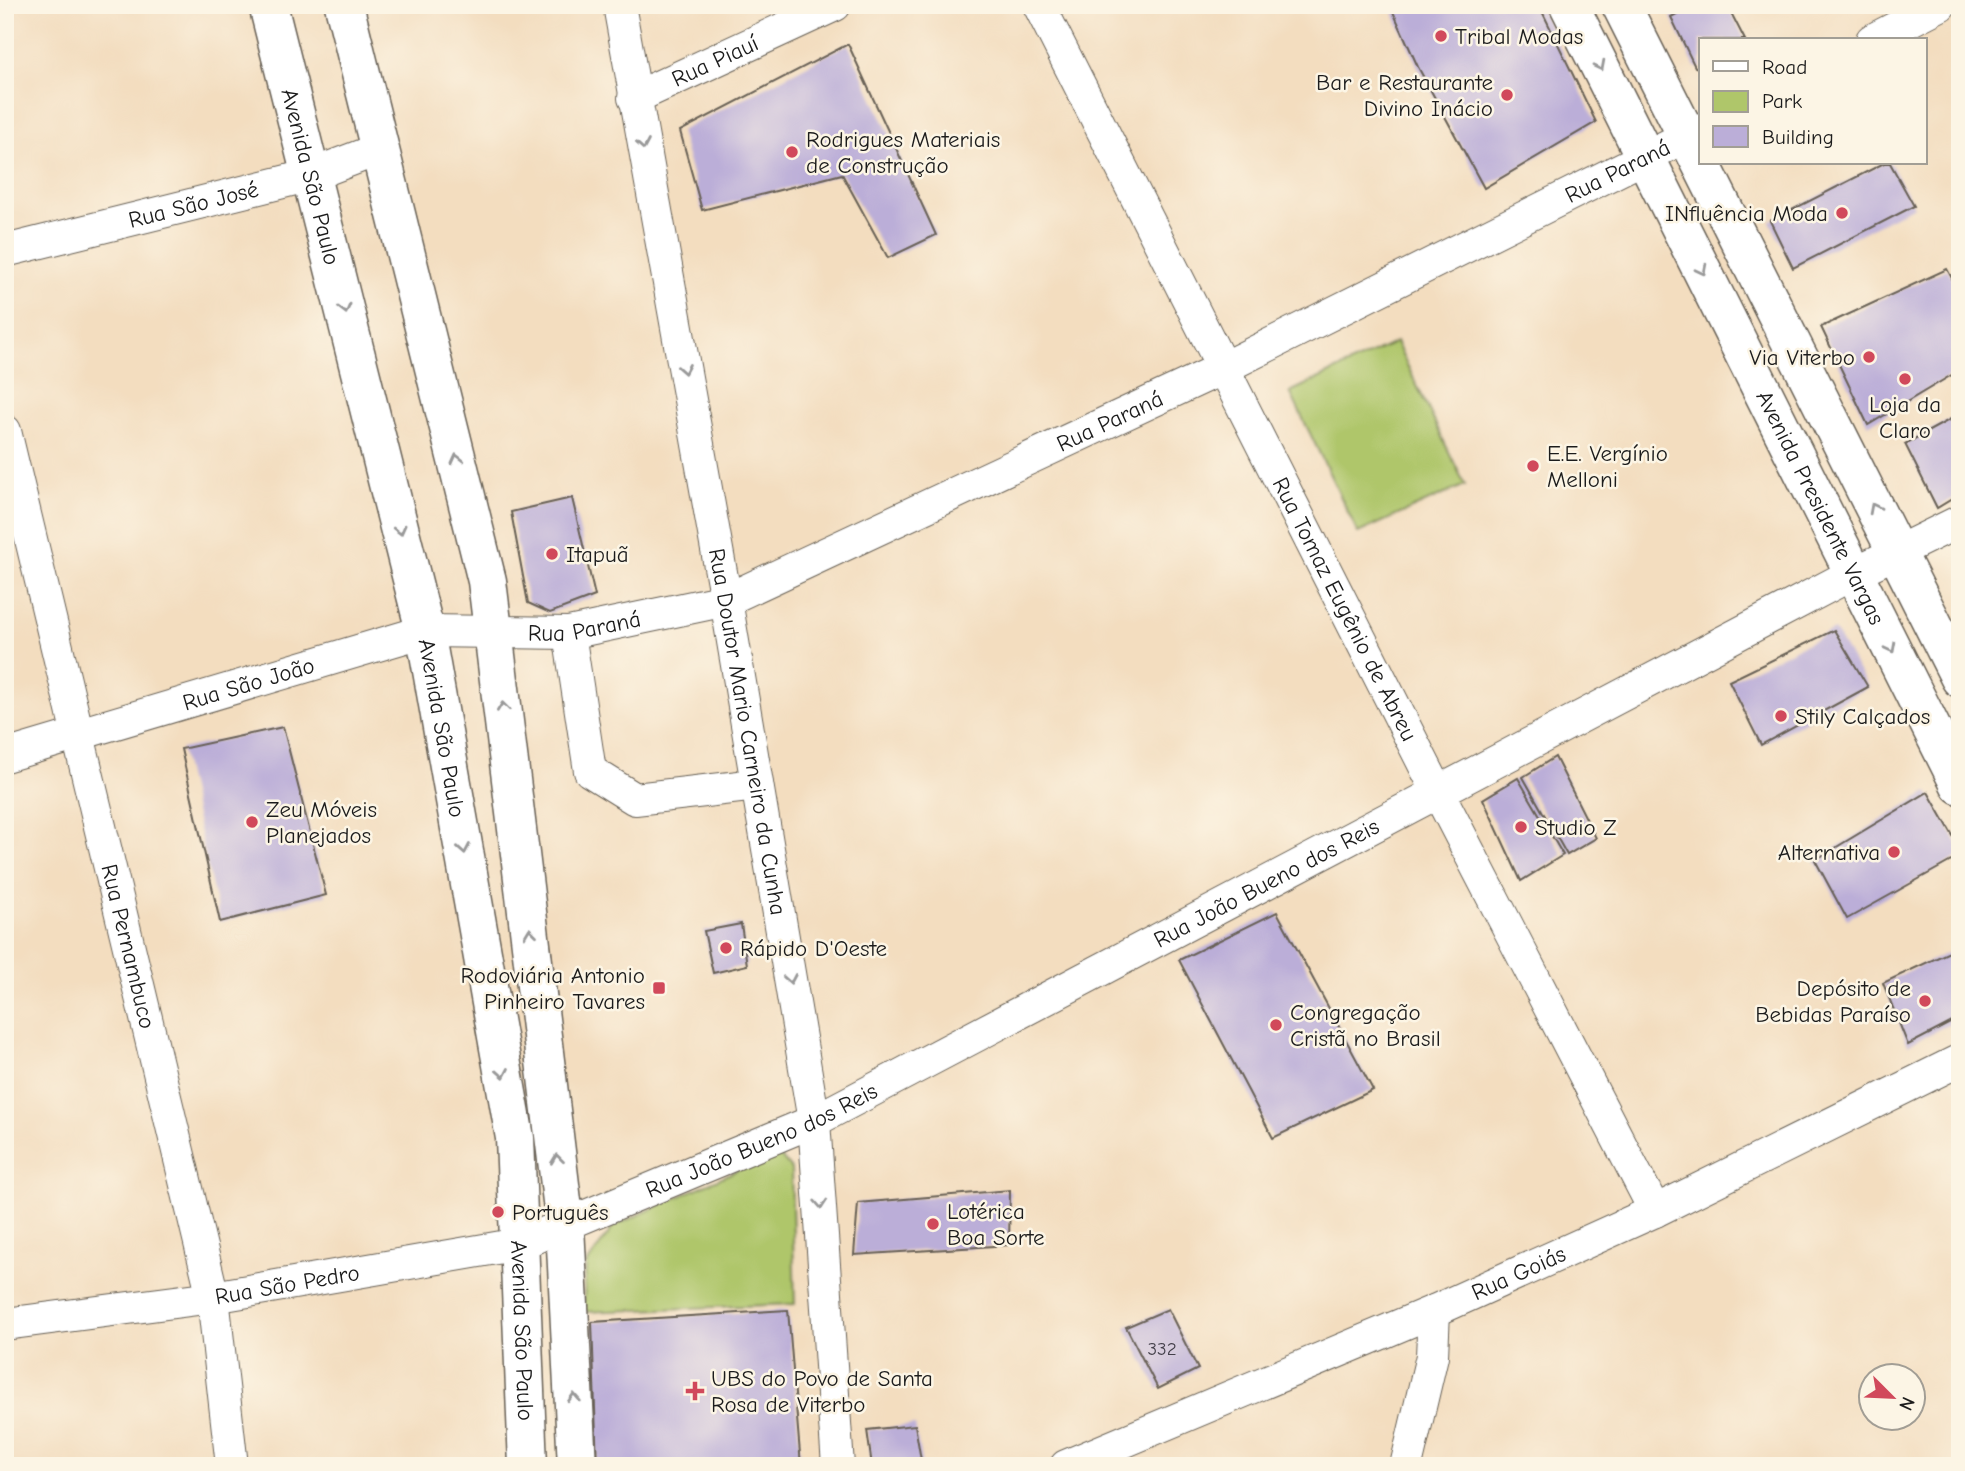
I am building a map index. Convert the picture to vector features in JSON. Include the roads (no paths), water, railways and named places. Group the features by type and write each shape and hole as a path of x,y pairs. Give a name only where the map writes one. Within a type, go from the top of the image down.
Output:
{"main road":[{"name":"Avenida São Paulo","path":"268,5 425,631 515,1138 528,1466"},
{"name":"Avenida São Paulo","path":"344,5 487,581 565,1226 577,1466"},
{"name":"Avenida Presidente Vargas","path":"1569,5 1960,785"},
{"name":"Avenida Presidente Vargas","path":"1621,5 1694,133"},
{"name":"Avenida Presidente Vargas","path":"1709,164 1896,552 1960,678"}],"street":[{"name":"Rua Doutor Mario Carneiro da Cunha","path":"619,5 726,600 814,1121 838,1466"},
{"name":"Rua Piauí","path":"634,98 835,5"},
{"name":"Rua Tomaz Eugênio de Abreu","path":"1039,5 1438,792 1655,1211"},
{"path":"1876,38 1940,5"},
{"name":"Rua Paraná","path":"494,631 569,633 726,600 1223,368 1694,133"},
{"name":"Rua São José","path":"5,251 311,175 379,149"},
{"name":"Rua Pernambuco","path":"5,432 213,1297 232,1466"},
{"name":"Rua João Bueno dos Reis","path":"565,1226 814,1121 1854,573 1960,521"},
{"name":"Rua São João","path":"5,756 79,737 425,631 494,631"},
{"path":"569,633 590,771 635,799 757,785"},
{"name":"Rua Goiás","path":"1066,1466 1434,1311 1655,1211 1960,1060"},
{"name":"Rua São Pedro","path":"5,1324 213,1297 519,1244 565,1226"},
{"path":"1406,1466 1432,1356 1434,1311"}],"place":[{"name":"Tribal Modas","path":"1441,36"},
{"name":"Bar e Restaurante Divino Inácio","path":"1507,95"},
{"name":"Rodrigues Materiais de Construção","path":"792,152"},
{"name":"INfluência Moda","path":"1842,213"},
{"name":"Via Viterbo","path":"1869,357"},
{"name":"Loja da Claro","path":"1905,379"},
{"name":"E.E. Vergínio Melloni","path":"1533,466"},
{"name":"Itapuã","path":"552,554"},
{"name":"Stily Calçados","path":"1781,716"},
{"name":"Zeu Móveis Planejados","path":"252,822"},
{"name":"Studio Z","path":"1521,827"},
{"name":"Alternativa","path":"1894,852"},
{"name":"Rápido D'Oeste","path":"726,948"},
{"name":"Rodoviária Antonio Pinheiro Tavares","path":"659,988"},
{"name":"Depósito de Bebidas Paraíso","path":"1925,1001"},
{"name":"Congregação Cristã no Brasil","path":"1276,1025"},
{"name":"Português","path":"498,1212"},
{"name":"Lotérica Boa Sorte","path":"933,1224"},
{"name":"UBS do Povo de Santa Rosa de Viterbo","path":"695,1391"}]}
